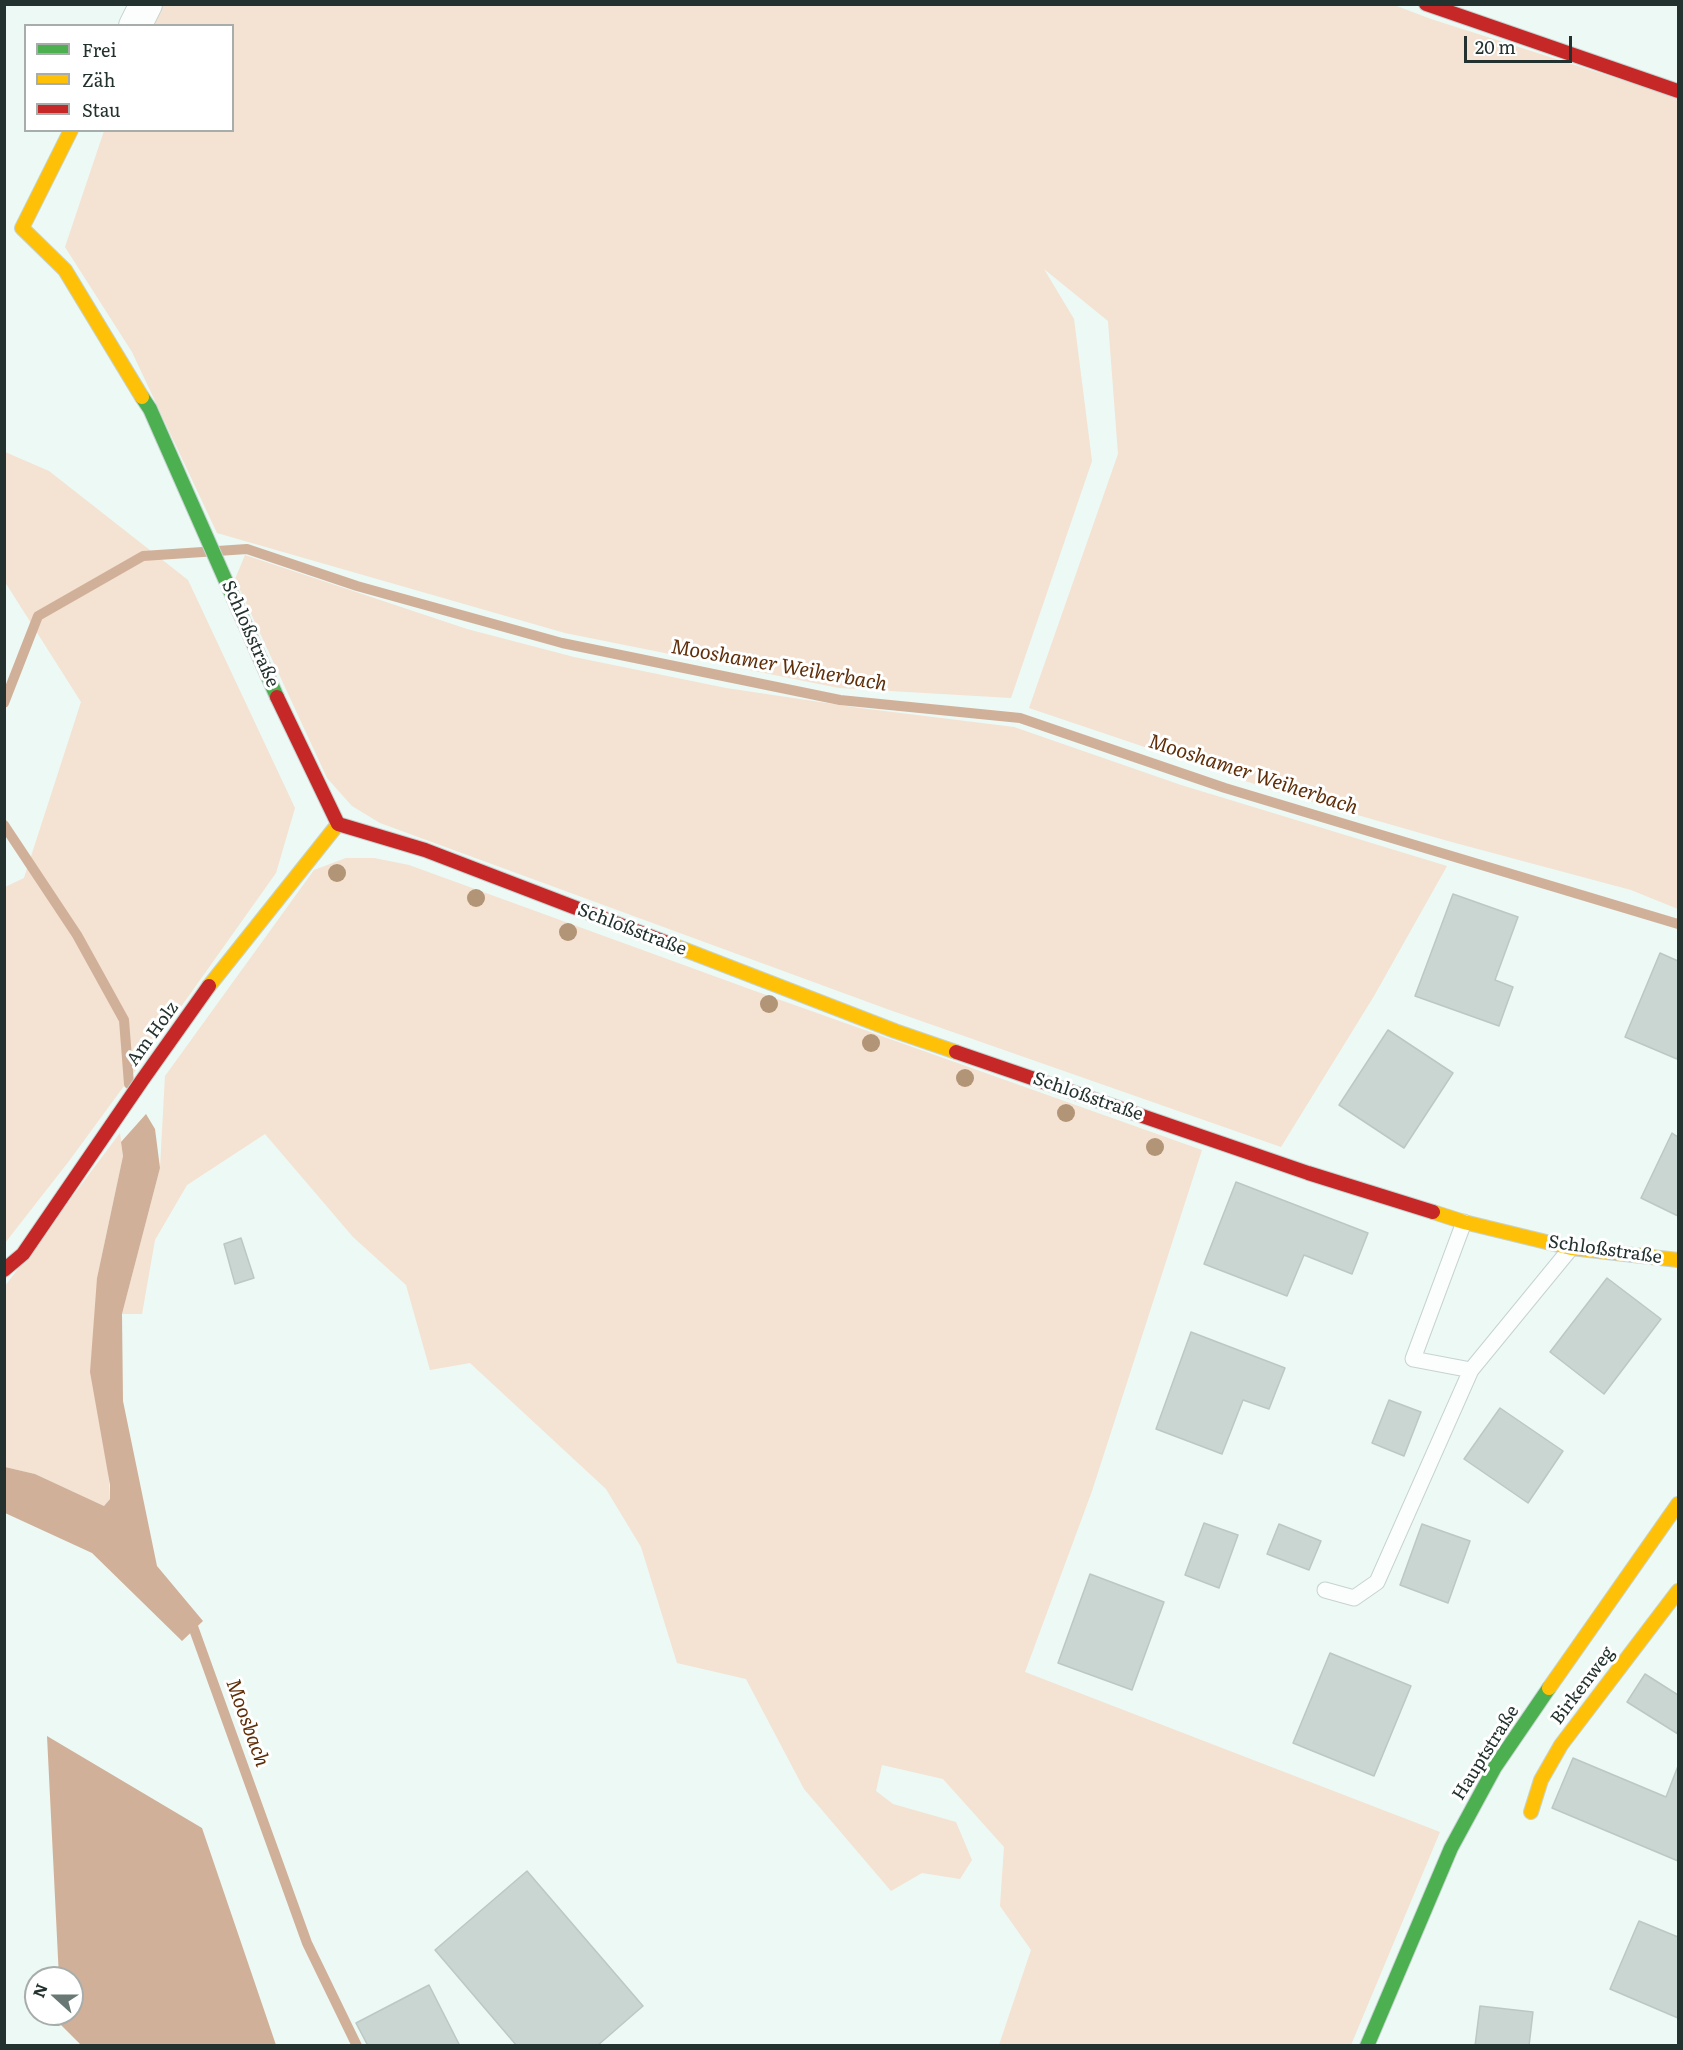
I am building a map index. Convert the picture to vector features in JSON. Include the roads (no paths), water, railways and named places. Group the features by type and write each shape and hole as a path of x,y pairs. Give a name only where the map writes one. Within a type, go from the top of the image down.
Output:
{"street":[{"path":"136,24 146,4"},
{"path":"1426,4 1678,91"},
{"name":"Schloßstraße","path":"70,132 22,228 65,270 144,399 207,535 286,717 338,824 425,850 895,1031 1297,1170 1464,1222 1571,1248 1678,1260"},
{"name":"Am Holz","path":"4,1270 24,1254 115,1119 224,966 338,824"},
{"name":"Hauptstraße","path":"1367,2046 1451,1848 1495,1767 1678,1504"},
{"name":"Birkenweg","path":"1531,1812 1541,1780 1561,1745 1678,1591"}],"lane":[{"path":"1464,1222 1413,1359 1471,1370"},
{"path":"1325,1590 1354,1598 1377,1582 1471,1370 1571,1248"}],"waterway":[{"name":"Mooshamer Weiherbach","path":"4,703 38,616 143,556 247,549 357,586 562,643 840,700 1020,718 1225,788 1678,924"},
{"name":"Mooshamer Weiherbach","path":"4,825 77,935 124,1020 129,1084"},
{"name":"Moosbach","path":"188,1619 191,1621 307,1943 357,2046"}]}
